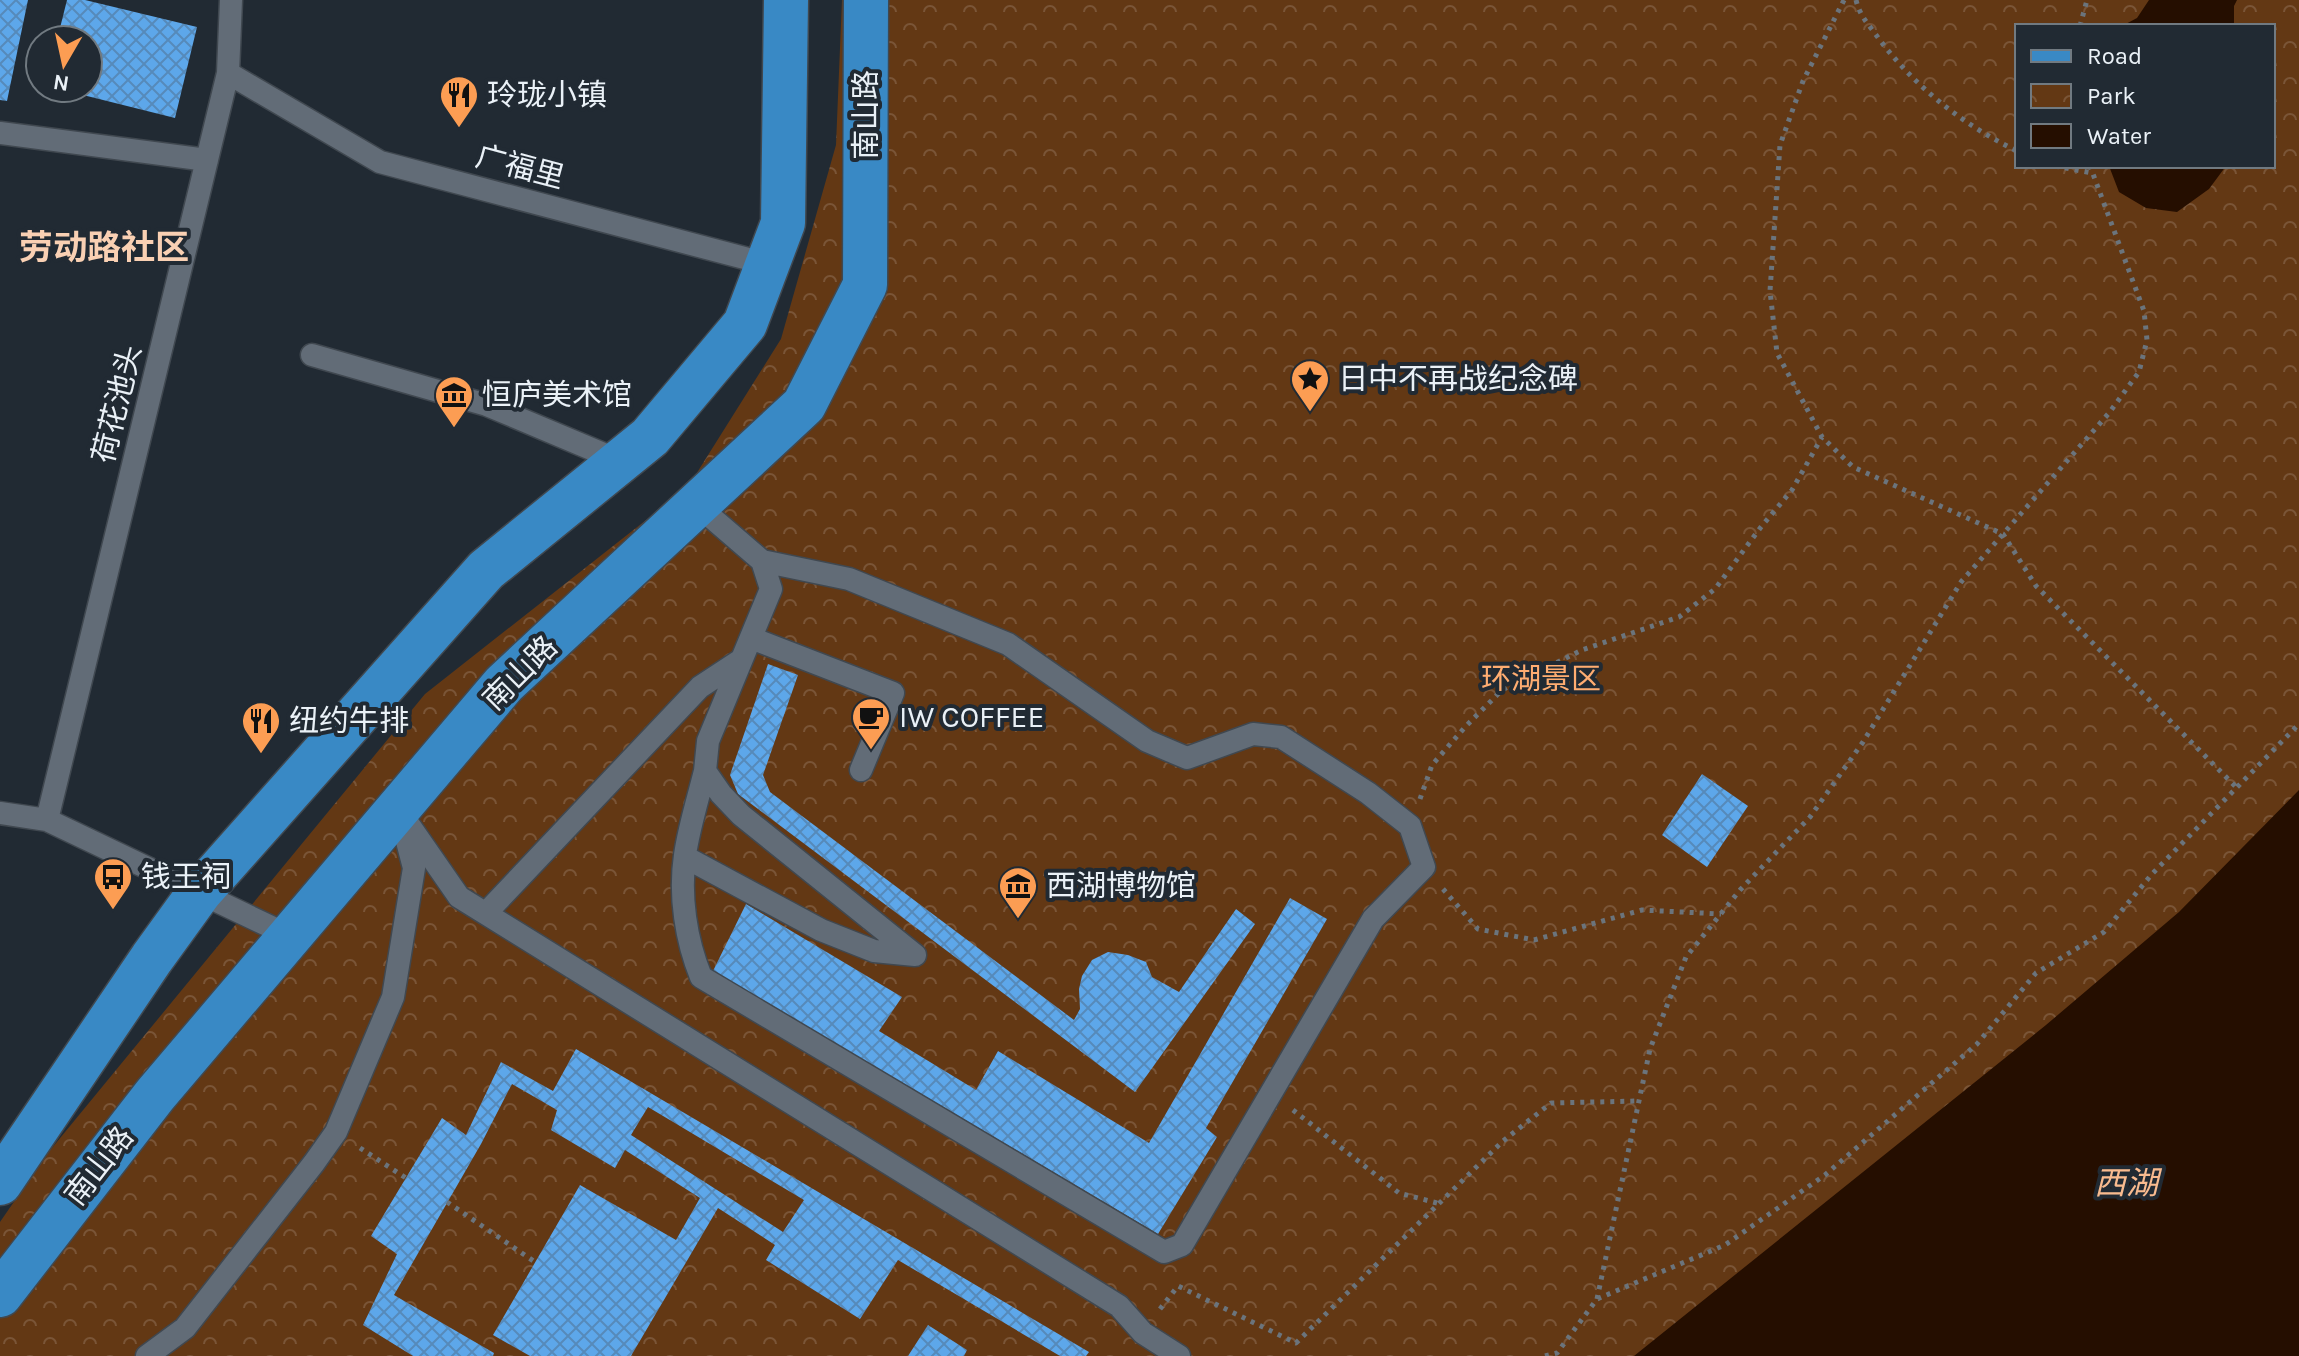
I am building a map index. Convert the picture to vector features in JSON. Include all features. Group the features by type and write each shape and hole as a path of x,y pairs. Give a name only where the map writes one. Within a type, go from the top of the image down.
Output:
{"main road":[{"path":"0,1183 199,893 486,570 650,437 745,324 783,223 786,0"},
{"name":"南山路","path":"0,1295 155,1095 504,684 804,405 865,285 866,0"}],"lane":[{"name":"荷花池头","path":"47,820 228,73 231,0"},
{"name":"广福里","path":"228,73 380,162 767,264"},
{"path":"0,133 207,160"},
{"path":"312,355 487,405 620,461"},
{"path":"697,505 762,561 849,579 1008,644 1147,741 1187,758 1253,734 1281,737 1368,793 1410,826 1424,867 1373,919 1182,1245 1164,1252 701,977 691,953 684,911 685,857 705,771 708,741 771,589 762,561"},
{"path":"751,638 893,693 861,770"},
{"path":"486,913 700,687 741,660"},
{"path":"685,857 821,930 874,951 915,955 741,815 705,771"},
{"path":"398,809 459,897 1119,1306 1143,1333 1179,1356"},
{"path":"147,1356 185,1328 336,1132 393,997 414,868 398,809"},
{"path":"0,813 47,820 290,936"}],"path":[{"path":"1844,0 1803,81 1780,145 1770,291 1777,353 1822,437 1853,467 2003,534 2036,586 2236,787"},
{"path":"1856,0 1858,10 1872,31 1916,84 2015,150"},
{"path":"2081,24 2087,0"},
{"path":"1545,1356 1557,1353 1597,1299 1650,1049 1686,957 1740,890 1810,817 1863,742 1961,582 2109,413 2139,372 2147,340 2144,311 2091,169"},
{"path":"1410,826 1432,765 1502,690 1582,650 1679,617 1715,589 1792,490 1822,437"},
{"path":"1597,1299 1725,1245 1825,1175 1977,1044 2036,973 2104,932 2152,874 2299,724"},
{"path":"1424,867 1478,929 1534,940 1642,910 1721,914"},
{"path":"1271,1093 1399,1193 1438,1203"},
{"path":"1143,1333 1178,1286 1296,1343 1503,1141 1551,1103 1639,1101"},
{"path":"336,1132 406,1178"},
{"path":"447,1202 535,1262"}],"green space":[{"name":"环湖景区","path":"842,0 2299,0 2299,1356 0,1356 0,1222 47,1154 425,694 688,487 781,339 836,145"}],"water":[{"path":"2149,0 2237,0 2234,24 2126,24 2137,18"},
{"path":"2110,168 2225,168 2209,189 2177,212 2146,208 2119,192"},
{"name":"西湖","path":"2299,790 2299,1356 1634,1356 2046,1025 2179,912"}],"building":[{"path":"0,0 28,0 7,101 0,100"},
{"path":"67,0 85,0 197,27 175,118 104,100 104,24 61,24"},
{"path":"768,664 798,675 763,775 770,792 1074,1020 1080,1009 1082,976 1092,960 1108,952 1128,955 1146,962 1152,977 1179,992 1236,909 1255,924 1135,1092 738,794 730,775"},
{"path":"1702,774 1748,806 1707,867 1662,835"},
{"path":"1290,898 1327,919 1206,1128 1217,1137 1158,1234 713,971 746,904 902,997 879,1031 976,1090 998,1051 1149,1143"},
{"path":"576,1049 1089,1352 1086,1356 1060,1356 898,1260 860,1319 766,1260 775,1245 718,1208 631,1356 530,1356 493,1335 580,1185 676,1240 700,1198 625,1150 615,1168 551,1130 557,1110 512,1084 394,1295 494,1353 493,1356 413,1356 363,1325 397,1254 371,1236 442,1118 466,1135 501,1062 553,1091","holes":["648,1107 804,1200 783,1232 631,1135"]},
{"path":"928,1325 967,1350 964,1356 908,1356"}],"place":[{"name":"玲珑小镇","path":"459,129"},
{"name":"日中不再战纪念碑","path":"1310,413"},
{"name":"恒庐美术馆","path":"454,429"},
{"name":"IW COFFEE","path":"871,751"},
{"name":"纽约牛排","path":"261,755"},
{"name":"钱王祠","path":"113,911"},
{"name":"西湖博物馆","path":"1018,920"}],"district":[{"name":"劳动路社区","path":"104,247"}]}
